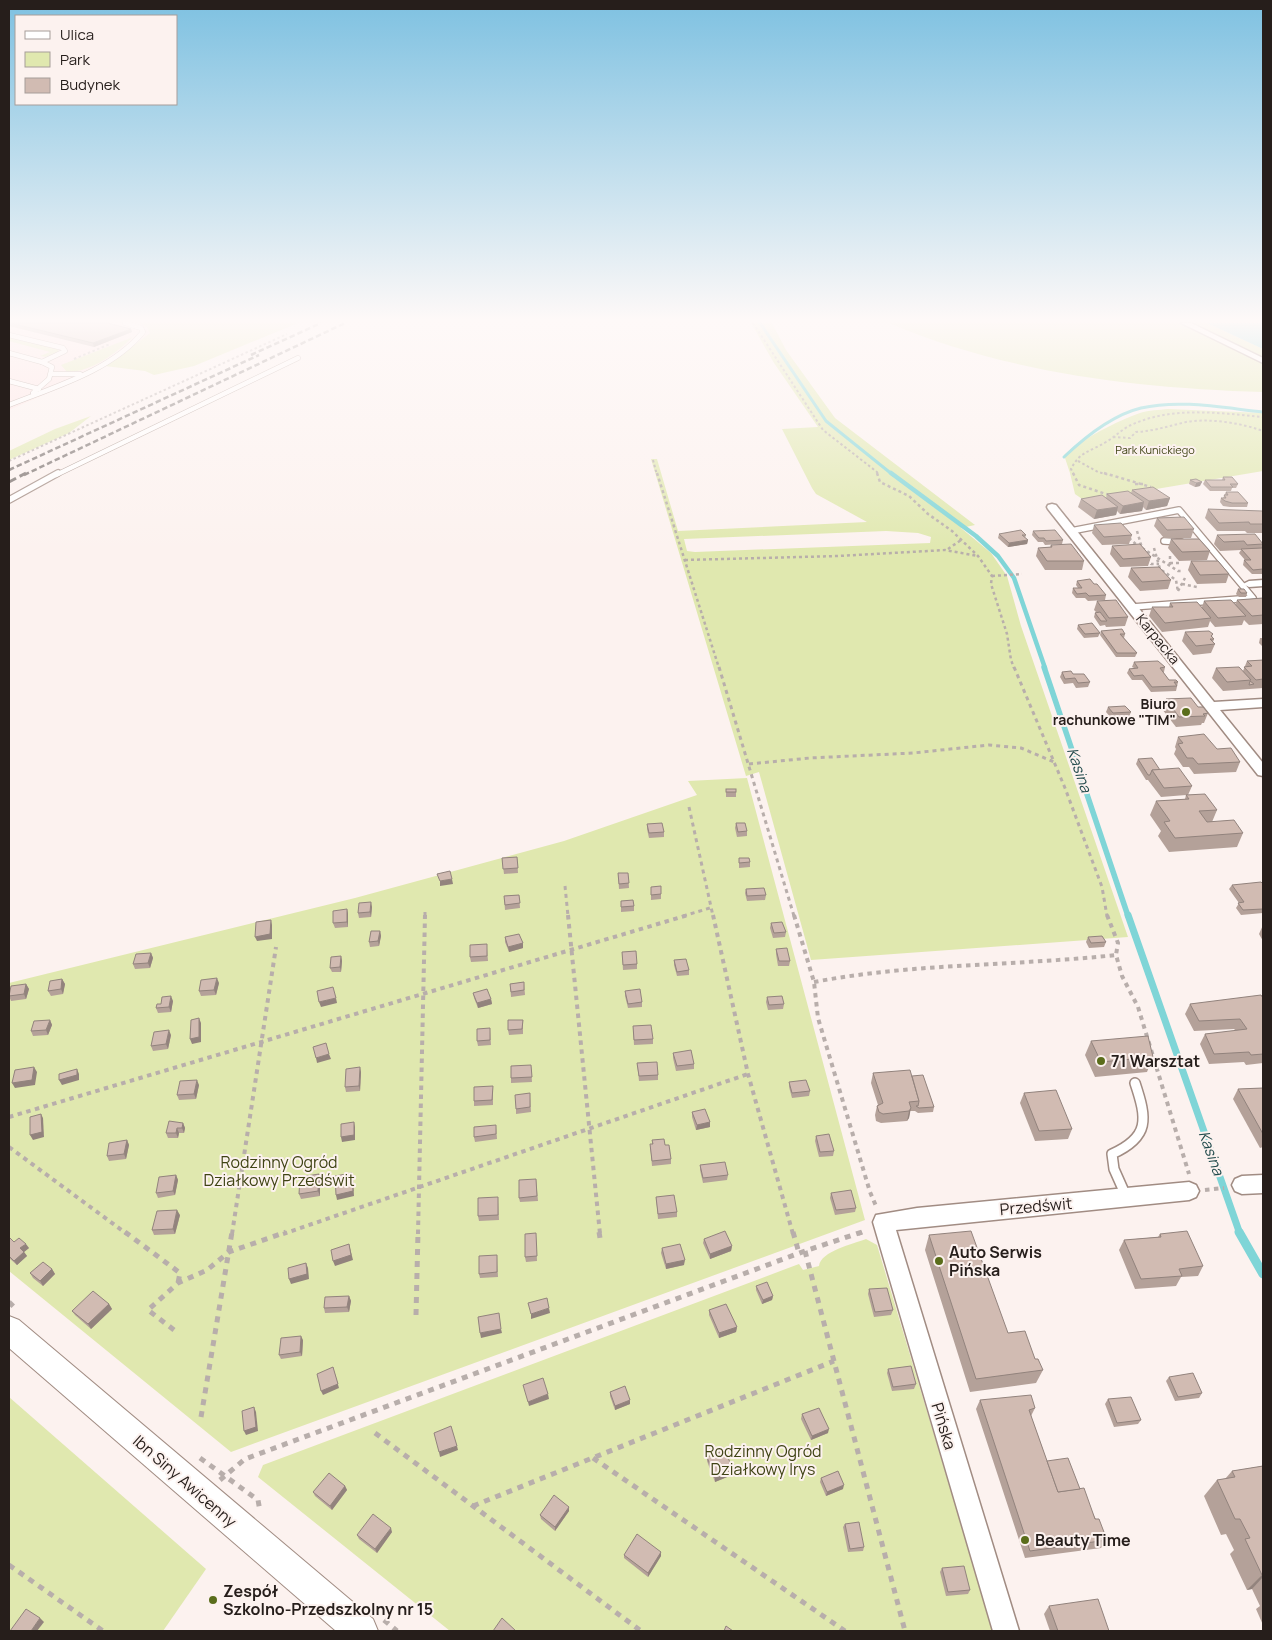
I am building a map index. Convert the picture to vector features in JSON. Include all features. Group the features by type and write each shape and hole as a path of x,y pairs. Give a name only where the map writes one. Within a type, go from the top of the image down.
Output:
{"street":[{"name":"Karpacka","path":"1052,507 1263,772"},
{"path":"1245,584 1263,584"},
{"path":"1212,706 1263,702"},
{"path":"1242,1185 1263,1184"},
{"name":"Przedświt","path":"883,1222 917,1217 1127,1198 1190,1187"},
{"name":"Pińska","path":"883,1222 1006,1631"},
{"name":"Ibn Siny Awicenny","path":"9,1330 361,1631"}],"lane":[{"path":"9,406 20,400"},
{"path":"16,402 23,400"},
{"path":"9,500 66,470 212,400"},
{"path":"1071,531 1179,510 1205,542 1245,584 1253,598 1132,607"},
{"path":"1164,541 1189,542"},
{"path":"1197,542 1205,542"},
{"path":"1127,1198 1114,1169 1112,1154 1126,1149 1138,1140 1144,1129 1143,1106 1134,1083"}],"path":[{"path":"9,460 142,400"},
{"path":"802,400 823,430 877,472 880,482 909,496 961,540 978,556 992,576 991,584 1007,634 1011,660 1054,763 1102,887 1107,917 1118,943 1116,955 1122,976 1138,1006 1148,1037 1190,1187"},
{"path":"1109,495 1079,485 1071,469 1081,454 1113,437 1121,430 1135,423 1171,415 1210,413 1262,418"},
{"path":"1113,437 1130,438 1136,432 1154,431 1187,422 1202,421 1247,426 1263,431"},
{"path":"205,1497 225,1475 245,1459 802,1252 867,1230 883,1222 870,1192 818,1018 814,982 749,764 653,460"},
{"path":"1078,461 1098,472 1144,484 1151,488"},
{"path":"1135,484 1144,484"},
{"path":"1129,538 1137,546 1141,546"},
{"path":"945,550 961,540"},
{"path":"686,560 838,556 945,550 978,556"},
{"path":"1170,556 1170,564 1180,563"},
{"path":"1156,557 1160,569 1176,580 1177,592 1187,603"},
{"path":"1147,559 1151,564 1159,564"},
{"path":"992,576 1022,574"},
{"path":"1177,592 1185,578"},
{"path":"1182,584 1197,587"},
{"path":"749,764 785,759 911,753 999,745 1028,750 1054,763"},
{"path":"689,807 748,1074 802,1252 811,1268 905,1631"},
{"path":"565,886 573,948 600,1238"},
{"path":"9,1117 262,1040 710,908"},
{"path":"416,1315 426,909"},
{"path":"200,1417 229,1252 276,947"},
{"path":"814,982 845,975 930,966 960,966 1116,955"},
{"path":"174,1330 148,1310 178,1283 207,1270 229,1252 748,1074"},
{"path":"9,1147 180,1273 178,1283"},
{"path":"473,1506 834,1361"},
{"path":"375,1433 641,1631"},
{"path":"593,1458 845,1631"},
{"path":"9,1565 103,1631"}],"shaded area":[{"path":"9,400 33,400 9,410"}],"green space":[{"path":"799,400 822,400 835,418 975,525 961,528 991,553 1007,576 1021,626 1128,937 811,960 759,772 746,776 651,459 657,459 678,531 867,522 816,494 782,429 818,427","holes":["886,531 918,533 931,537 930,543 695,552 687,551 684,539"]},
{"name":"Park Kunickiego","path":"1168,409 1263,413 1263,471 1085,501 1075,494 1064,455 1100,431 1131,416 1143,412"},
{"path":"91,416 69,433 9,460 9,451 55,429"},
{"name":"Rodzinny Ogród Działkowy Przedświt","path":"747,778 865,1220 231,1452 9,1271 9,983 355,898 564,841 697,795 688,781"},
{"name":"Rodzinny Ogród Działkowy Irys","path":"866,1239 877,1245 993,1631 450,1631 258,1477 263,1465 799,1264 803,1270 819,1266 825,1256 831,1252"},
{"path":"9,1397 206,1569 163,1631 9,1631"}],"building":[{"path":"1223,477 1232,477 1238,484 1230,484 1233,487 1211,487 1205,480 1225,480"},
{"path":"1196,479 1202,482 1196,483 1190,480"},
{"path":"1153,487 1170,498 1149,501 1132,490"},
{"path":"1128,491 1144,502 1123,506 1107,494"},
{"path":"1226,492 1238,492 1248,503 1225,501 1221,498 1226,498 1224,495 1228,495"},
{"path":"1102,495 1118,507 1097,510 1081,499"},
{"path":"1208,509 1262,511 1263,524 1250,524 1249,522 1219,523"},
{"path":"1184,517 1194,529 1167,530 1157,518"},
{"path":"1121,523 1132,535 1104,537 1094,525"},
{"path":"1021,530 1026,535 1022,535 1028,540 1009,543 999,534"},
{"path":"1055,530 1063,540 1046,541 1044,538 1039,538 1033,531"},
{"path":"1255,534 1263,544 1247,545 1244,541 1224,542 1217,535"},
{"path":"1171,539 1199,539 1210,551 1182,552"},
{"path":"1071,544 1084,561 1047,561 1038,548 1052,547 1051,545"},
{"path":"1140,544 1151,557 1123,559 1112,546"},
{"path":"1262,548 1263,569 1253,570 1244,560 1251,560 1241,549"},
{"path":"1191,561 1218,561 1229,574 1200,575"},
{"path":"1159,567 1171,580 1142,582 1131,568"},
{"path":"1090,579 1106,595 1089,596 1086,593 1077,594 1073,588 1082,588 1077,581"},
{"path":"1238,589 1244,589 1247,593 1241,593"},
{"path":"1263,598 1263,615 1252,616 1237,600"},
{"path":"1116,600 1128,617 1109,618 1097,601"},
{"path":"1231,600 1246,616 1218,618 1204,601"},
{"path":"1197,602 1211,618 1165,623 1152,607 1173,607 1170,603"},
{"path":"1100,612 1107,621 1101,621 1095,613"},
{"path":"1092,623 1100,633 1085,634 1078,625"},
{"path":"1122,629 1125,634 1120,634 1137,653 1117,653 1101,631"},
{"path":"1209,631 1213,634 1211,636 1214,639 1210,639 1215,644 1196,646 1185,632"},
{"path":"1263,660 1263,679 1256,680 1244,667 1252,666 1247,661"},
{"path":"1158,661 1165,667 1160,668 1169,680 1176,680 1178,682 1174,682 1177,686 1152,687 1143,675 1134,676 1129,669 1138,668 1134,662"},
{"path":"1239,667 1251,680 1227,682 1216,668"},
{"path":"1071,671 1073,674 1084,674 1090,682 1078,683 1075,678 1065,679 1062,672"},
{"path":"1191,698 1198,707 1203,707 1208,713 1203,714 1205,716 1179,717 1166,699"},
{"path":"1125,706 1131,712 1113,713 1108,707"},
{"path":"1204,734 1217,749 1231,748 1240,762 1198,764 1193,758 1187,758 1178,744 1183,743 1178,737"},
{"path":"1152,758 1160,770 1152,770 1150,775 1148,775 1138,759"},
{"path":"1179,768 1192,786 1164,788 1152,770"},
{"path":"726,789 736,789 736,792 726,792"},
{"path":"1205,794 1217,810 1199,811 1207,822 1234,820 1243,833 1175,838 1164,822 1170,821 1156,801 1189,799 1186,795"},
{"path":"662,823 664,832 649,833 647,824"},
{"path":"736,823 745,823 747,831 738,832"},
{"path":"517,857 518,868 503,869 502,858"},
{"path":"739,858 749,858 750,862 739,863"},
{"path":"450,871 452,879 440,881 437,874"},
{"path":"618,873 628,873 629,883 619,884"},
{"path":"1261,882 1263,884 1263,909 1243,910 1238,903 1244,902 1232,885"},
{"path":"661,886 661,894 651,895 651,887"},
{"path":"764,888 766,895 747,896 746,889"},
{"path":"519,895 520,903 505,905 504,896"},
{"path":"633,900 634,906 621,907 621,901"},
{"path":"371,902 370,912 358,913 359,903"},
{"path":"347,909 347,922 333,923 333,911"},
{"path":"271,920 270,934 255,937 256,922"},
{"path":"782,922 786,932 774,933 771,923"},
{"path":"371,931 380,931 378,941 369,942"},
{"path":"519,934 523,943 508,947 505,937"},
{"path":"1102,936 1106,942 1091,943 1088,937"},
{"path":"487,944 487,956 470,957 470,945"},
{"path":"787,948 790,961 779,961 776,949"},
{"path":"636,951 637,964 623,965 622,952"},
{"path":"151,953 148,963 133,964 136,954"},
{"path":"341,956 340,967 330,968 331,957"},
{"path":"686,959 689,970 677,972 674,960"},
{"path":"217,978 214,990 199,991 201,980"},
{"path":"62,979 61,989 48,991 50,981"},
{"path":"524,982 524,990 511,992 510,984"},
{"path":"26,984 24,994 9,996 11,986"},
{"path":"333,987 336,998 319,1002 317,991"},
{"path":"487,989 491,999 477,1003 473,993"},
{"path":"640,989 642,1002 628,1004 625,991"},
{"path":"1261,995 1263,998 1263,1054 1251,1055 1249,1052 1214,1054 1205,1034 1247,1029 1240,1019 1199,1021 1190,1004"},
{"path":"171,996 169,1007 156,1008 157,1004 161,1004 162,997"},
{"path":"782,996 784,1004 769,1005 767,997"},
{"path":"199,1018 199,1037 190,1039 191,1020"},
{"path":"50,1020 46,1030 31,1031 34,1021"},
{"path":"508,1020 523,1020 522,1029 508,1030"},
{"path":"651,1025 653,1039 634,1040 633,1026"},
{"path":"490,1028 490,1040 477,1041 477,1029"},
{"path":"169,1030 166,1044 151,1046 154,1032"},
{"path":"1148,1036 1153,1057 1101,1062 1091,1041"},
{"path":"326,1043 329,1054 316,1058 313,1047"},
{"path":"691,1050 694,1064 677,1066 673,1053"},
{"path":"657,1062 658,1075 639,1076 637,1063"},
{"path":"531,1065 532,1077 511,1078 511,1066"},
{"path":"34,1067 32,1080 12,1083 15,1070"},
{"path":"360,1067 359,1086 345,1087 346,1069"},
{"path":"77,1069 77,1075 59,1080 59,1074"},
{"path":"910,1070 919,1101 909,1102 911,1108 909,1111 883,1114 879,1112 877,1106 883,1103 873,1073"},
{"path":"923,1075 934,1107 919,1108 916,1106 918,1106 919,1101 912,1076"},
{"path":"197,1080 194,1094 177,1095 180,1081"},
{"path":"806,1080 810,1091 792,1093 789,1082"},
{"path":"493,1086 492,1100 474,1101 474,1087"},
{"path":"1263,1088 1263,1134 1238,1089"},
{"path":"1056,1090 1072,1129 1039,1131 1024,1093"},
{"path":"530,1093 530,1107 516,1109 515,1095"},
{"path":"705,1109 710,1122 697,1125 692,1112"},
{"path":"41,1114 42,1132 30,1135 30,1117"},
{"path":"169,1121 183,1123 182,1128 177,1128 176,1133 166,1133"},
{"path":"354,1122 354,1135 341,1137 341,1124"},
{"path":"496,1125 496,1134 474,1137 474,1127"},
{"path":"829,1134 834,1151 820,1152 816,1136"},
{"path":"664,1139 665,1145 669,1145 671,1159 652,1161 650,1144 653,1144 652,1140"},
{"path":"127,1140 124,1154 107,1156 109,1143"},
{"path":"725,1162 728,1175 703,1178 700,1165"},
{"path":"352,1173 353,1191 336,1195 335,1176"},
{"path":"319,1174 318,1191 299,1194 300,1177"},
{"path":"176,1175 173,1191 156,1193 159,1177"},
{"path":"536,1179 537,1196 519,1198 519,1180"},
{"path":"851,1190 856,1208 836,1210 831,1193"},
{"path":"674,1195 677,1212 658,1214 656,1197"},
{"path":"498,1197 498,1215 478,1216 478,1198"},
{"path":"177,1210 173,1229 152,1230 157,1211"},
{"path":"725,1231 732,1246 710,1254 704,1239"},
{"path":"971,1231 1008,1333 1025,1331 1035,1359 1038,1359 1043,1370 976,1379 929,1235"},
{"path":"1187,1231 1203,1266 1179,1269 1182,1276 1141,1279 1124,1240 1161,1237 1160,1234"},
{"path":"536,1233 537,1256 525,1257 525,1234"},
{"path":"9,1237 14,1242 19,1238 26,1244 20,1248 24,1252 14,1261 9,1256"},
{"path":"349,1244 351,1255 333,1261 331,1250"},
{"path":"680,1244 685,1260 666,1264 662,1248"},
{"path":"497,1255 497,1272 479,1274 479,1256"},
{"path":"43,1262 52,1269 40,1281 30,1273"},
{"path":"306,1263 307,1274 289,1279 288,1268"},
{"path":"767,1282 773,1296 763,1300 756,1286"},
{"path":"887,1288 893,1310 875,1312 869,1289"},
{"path":"93,1291 109,1304 88,1324 72,1311"},
{"path":"349,1296 347,1307 324,1308 325,1297"},
{"path":"547,1298 549,1308 531,1314 528,1303"},
{"path":"726,1304 737,1327 719,1333 709,1310"},
{"path":"499,1313 501,1329 480,1333 478,1317"},
{"path":"301,1336 300,1352 279,1355 281,1338"},
{"path":"911,1366 916,1384 893,1387 888,1369"},
{"path":"333,1367 338,1384 321,1391 317,1374"},
{"path":"1193,1373 1202,1393 1178,1397 1169,1377"},
{"path":"543,1378 548,1394 528,1402 523,1385"},
{"path":"625,1386 630,1400 615,1406 610,1392"},
{"path":"1031,1395 1035,1408 1029,1410 1058,1492 1084,1488 1095,1519 1099,1519 1107,1540 1030,1551 980,1400"},
{"path":"1131,1397 1141,1420 1117,1423 1108,1399"},
{"path":"254,1407 256,1427 244,1431 242,1411"},
{"path":"819,1408 829,1429 812,1436 802,1414"},
{"path":"451,1426 457,1446 439,1452 434,1433"},
{"path":"725,1450 733,1470 715,1478 707,1457"},
{"path":"1068,1458 1080,1489 1058,1492 1047,1461"},
{"path":"1263,1466 1262,1575 1245,1539 1250,1538 1240,1519 1235,1519 1217,1480 1235,1477 1232,1471"},
{"path":"838,1471 844,1485 827,1492 821,1478"},
{"path":"329,1473 345,1486 330,1506 313,1492"},
{"path":"554,1495 569,1507 555,1527 540,1515"},
{"path":"373,1514 391,1528 375,1549 357,1535"},
{"path":"859,1522 864,1547 850,1549 845,1524"},
{"path":"637,1534 661,1552 648,1573 624,1555"},
{"path":"964,1566 970,1590 948,1592 942,1568"},
{"path":"1098,1599 1109,1631 1058,1631 1049,1606"},
{"path":"26,1609 40,1618 31,1631 10,1631"},
{"path":"502,1618 516,1631 493,1631"},
{"path":"726,1626 733,1631 724,1631"}],"waterway":[{"name":"Kasina","path":"812,400 826,421 893,475"},
{"path":"1064,457 1109,421 1141,408 1156,405 1186,404 1263,412"},
{"name":"Kasina","path":"891,473 976,536 998,556 1014,578 1045,668"},
{"name":"Kasina","path":"1044,667 1128,916"},
{"name":"Kasina","path":"1128,915 1240,1233"},
{"name":"Kasina","path":"1240,1233 1263,1274"}],"railway":[{"path":"9,470 162,400"},
{"path":"24,475 183,400"},
{"path":"9,482 26,473"}],"place":[{"name":"Biuro rachunkowe \"TIM\"","path":"1186,712"},
{"name":"71 Warsztat","path":"1101,1061"},
{"name":"Auto Serwis Pińska","path":"939,1261"},
{"name":"Beauty Time","path":"1025,1540"},
{"name":"Zespół Szkolno-Przedszkolny nr 15","path":"213,1600"}]}
